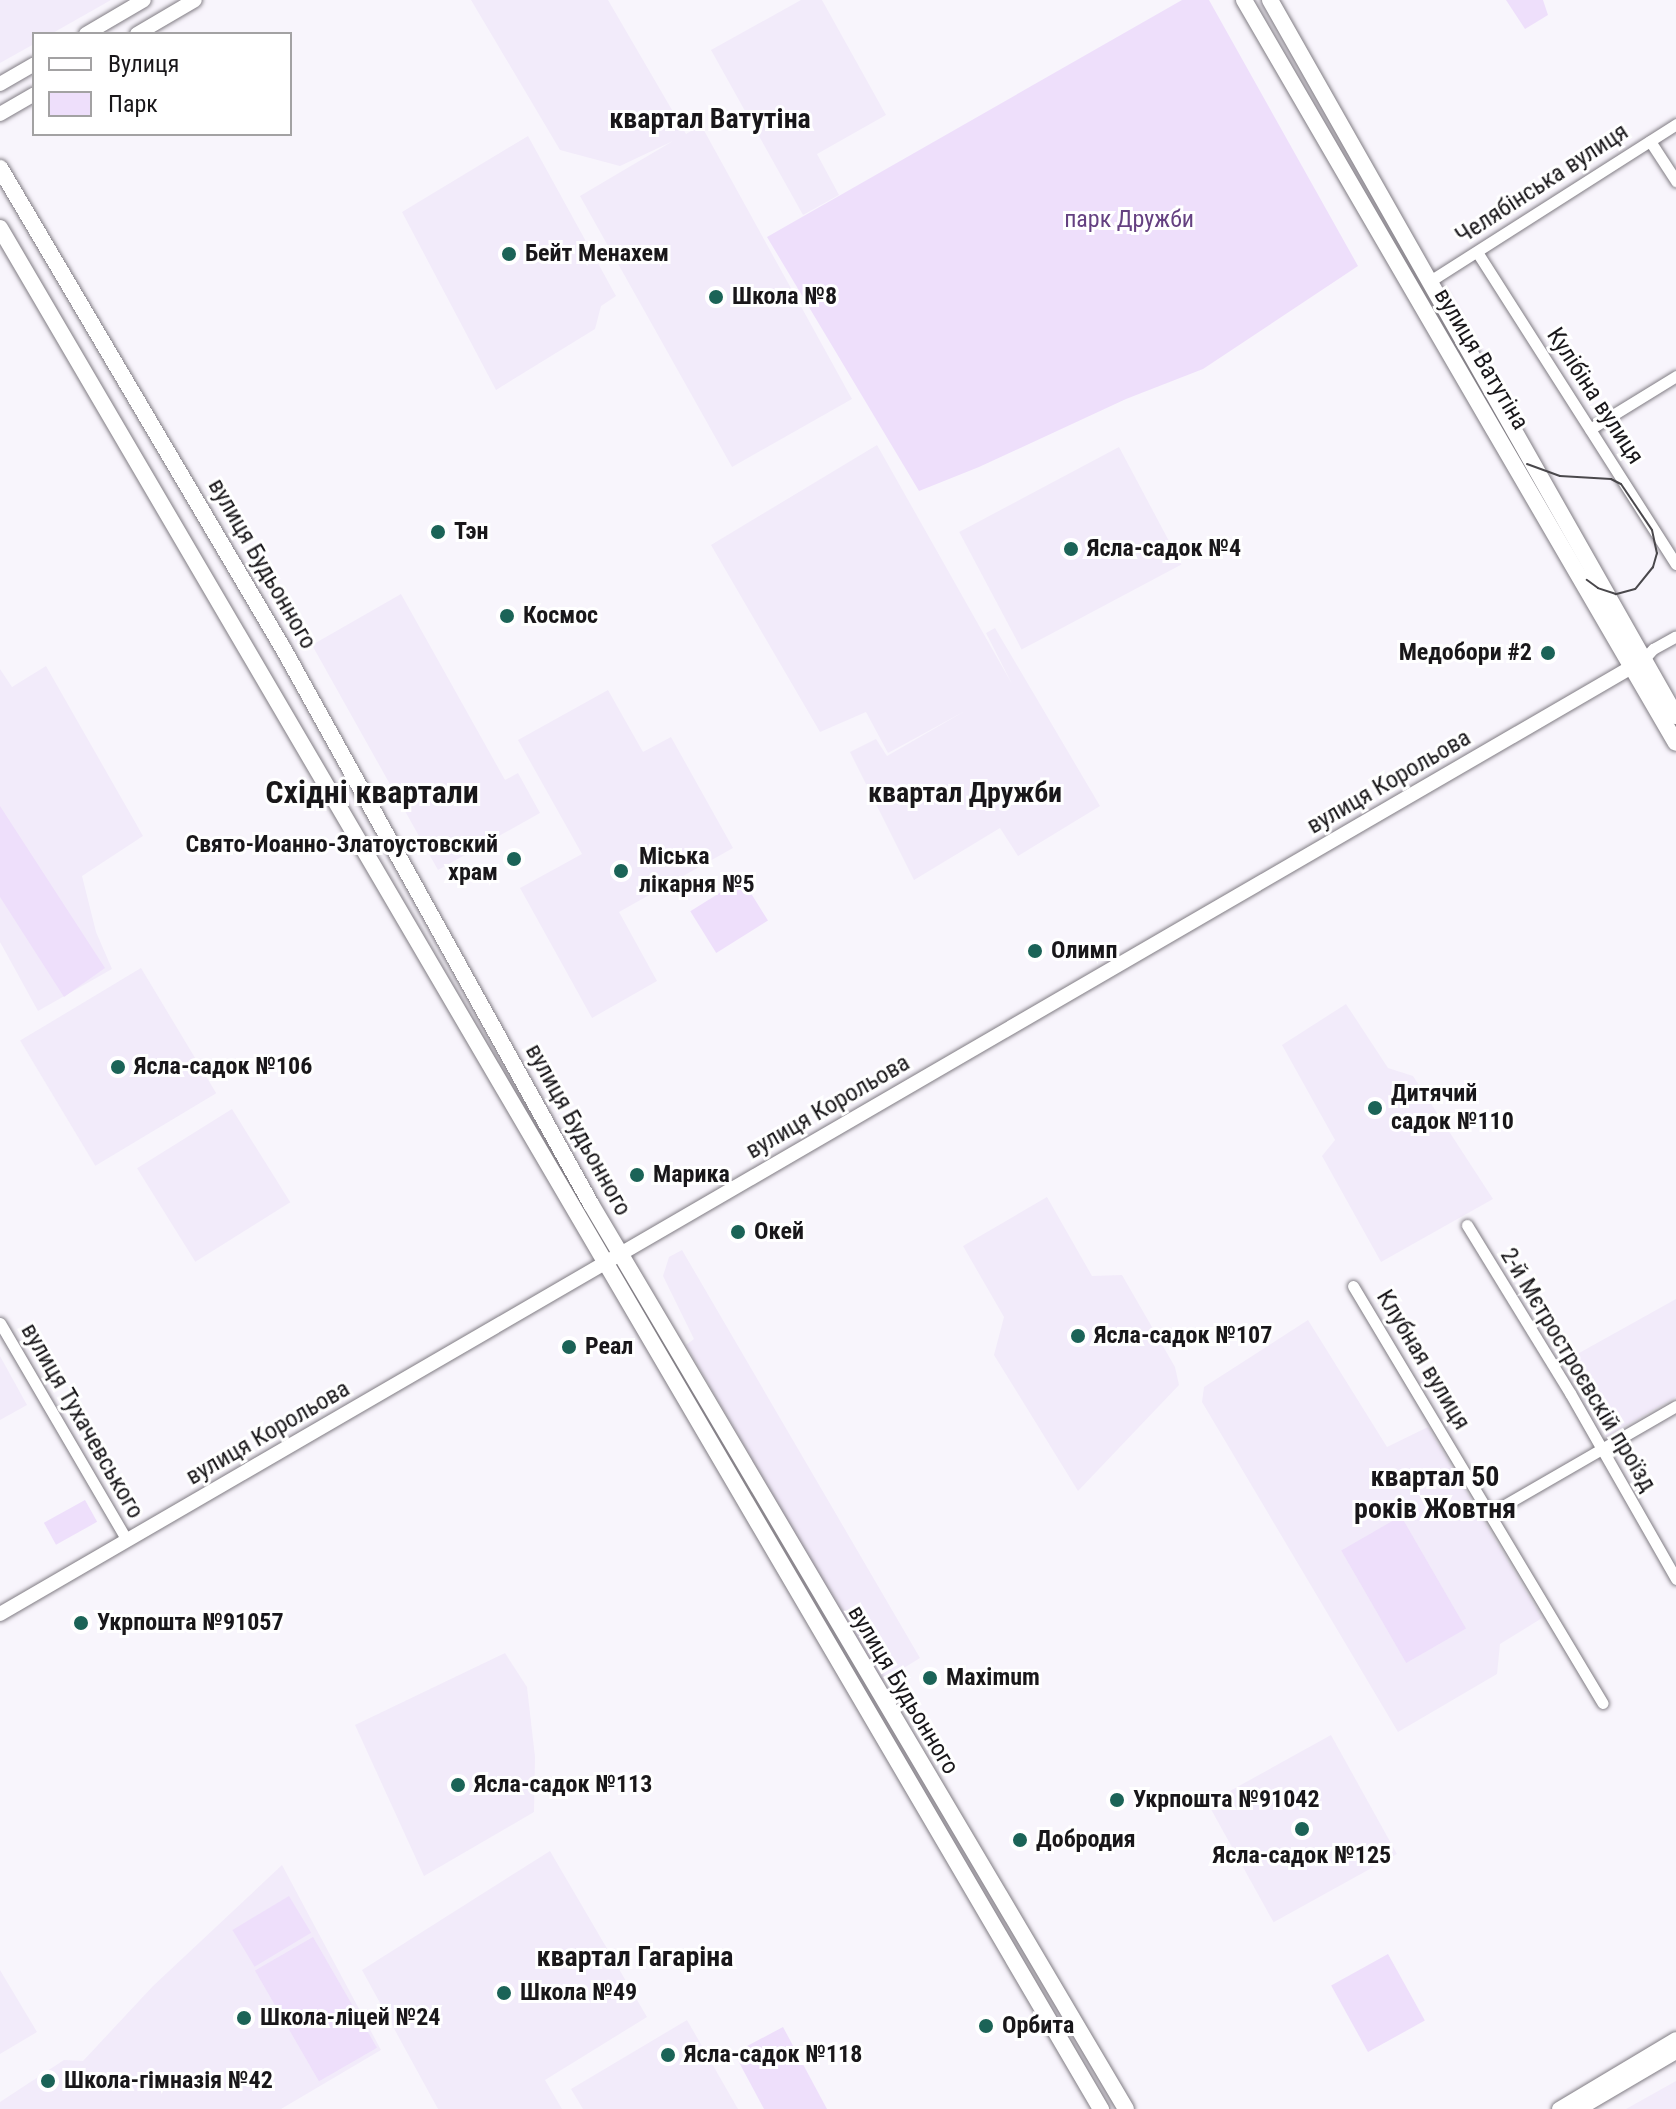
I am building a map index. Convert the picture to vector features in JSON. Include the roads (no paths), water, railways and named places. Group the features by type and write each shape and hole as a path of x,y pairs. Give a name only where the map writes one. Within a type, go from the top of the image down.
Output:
{"main road":[{"name":"вулиця Ватутіна","path":"1244,0 1638,663 1676,716"},
{"name":"вулиця Ватутіна","path":"1270,0 1430,281 1638,663 1676,743"},
{"name":"вулиця Будьонного","path":"0,168 284,650 621,1253 837,1625 1126,2109"},
{"name":"вулиця Будьонного","path":"0,228 350,821 603,1263 1101,2109"}],"street":[{"path":"89,32 144,0"},
{"path":"140,32 195,0"},
{"path":"0,84 32,65"},
{"path":"0,114 32,95"},
{"name":"Челябінська вулиця","path":"1430,281 1676,124"},
{"path":"1650,141 1676,181"},
{"name":"Кулібіна вулиця","path":"1477,252 1676,564"},
{"path":"1590,429 1676,376"},
{"name":"вулиця Корольова","path":"0,1614 1638,663 1653,649 1676,636"},
{"name":"2-й Мєтростроєвскій проїзд","path":"1467,1225 1600,1449 1671,1558 1676,1579"},
{"name":"Клубная вулиця","path":"1353,1286 1603,1703"},
{"name":"вулиця Тухачевського","path":"0,1323 127,1540"},
{"path":"1489,1514 1676,1406"},
{"path":"1559,2109 1676,2039"},
{"path":"1579,2109 1676,2052"}],"tram line":[{"path":"1527,464 1560,476 1611,479 1621,484 1652,530 1657,553 1653,567 1635,589 1616,594 1598,588 1587,580"}],"place":[{"name":"Бейт Менахем","path":"509,254"},
{"name":"Школа №8","path":"716,297"},
{"name":"Тэн","path":"438,532"},
{"name":"Ясла-садок №4","path":"1071,549"},
{"name":"Космос","path":"507,616"},
{"name":"Медобори #2","path":"1548,653"},
{"name":"Свято-Иоанно-Златоустовский храм","path":"514,859"},
{"name":"Міська лікарня №5","path":"621,871"},
{"name":"Олимп","path":"1035,951"},
{"name":"Ясла-садок №106","path":"118,1067"},
{"name":"Дитячий садок №110","path":"1375,1108"},
{"name":"Марика","path":"637,1175"},
{"name":"Окей","path":"738,1232"},
{"name":"Ясла-садок №107","path":"1078,1336"},
{"name":"Реал","path":"569,1347"},
{"name":"Укрпошта №91057","path":"81,1623"},
{"name":"Maximum","path":"930,1678"},
{"name":"Ясла-садок №113","path":"458,1785"},
{"name":"Укрпошта №91042","path":"1117,1800"},
{"name":"Ясла-садок №125","path":"1302,1829"},
{"name":"Добродия","path":"1020,1840"},
{"name":"Школа №49","path":"504,1993"},
{"name":"Школа-ліцей №24","path":"244,2018"},
{"name":"Орбита","path":"986,2026"},
{"name":"Ясла-садок №118","path":"668,2055"},
{"name":"Школа-гімназія №42","path":"48,2081"}],"district":[{"name":"квартал Ватутіна","path":"710,119"},
{"name":"Східні квартали","path":"372,792"},
{"name":"квартал Дружби","path":"965,793"},
{"name":"квартал 50 років Жовтня","path":"1435,1493"},
{"name":"квартал Гагаріна","path":"635,1957"}],"park label":[{"name":"парк Дружби","path":"1129,220"}]}
